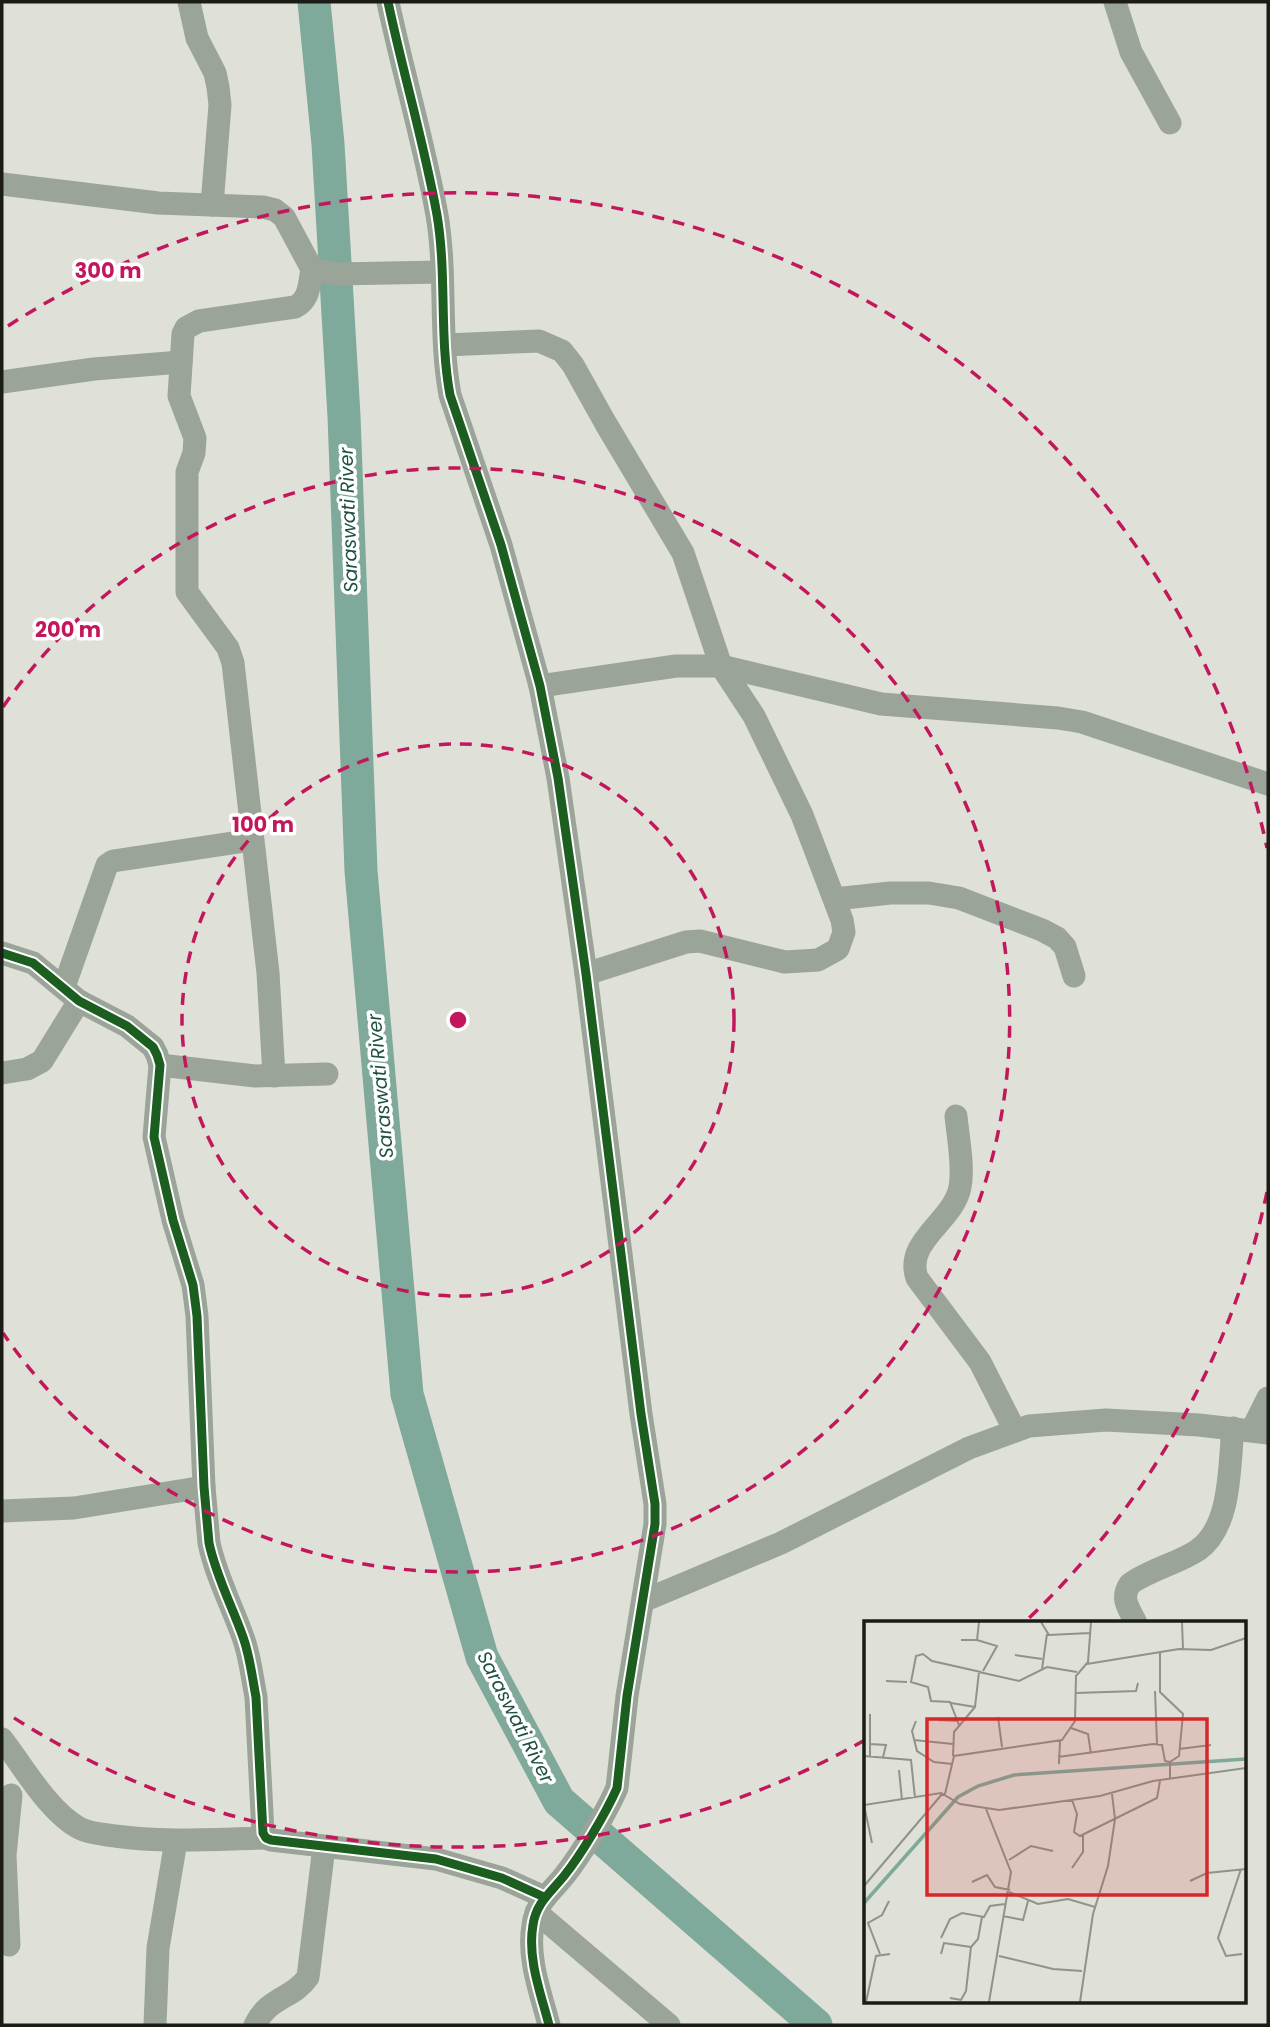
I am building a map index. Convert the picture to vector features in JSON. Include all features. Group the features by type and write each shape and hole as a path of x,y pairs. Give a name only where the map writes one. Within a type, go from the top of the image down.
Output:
{"street":[{"path":"189,2 197,38 215,72 218,87 220,105 212,205"},
{"path":"387,2 437,214 450,395 501,545 540,686 558,778 586,975 640,1414 655,1504 655,1524 627,1696 619,1779 611,1802 565,1876 540,1904 532,1926 531,1947 549,2025"},
{"path":"1115,2 1131,52 1170,123"},
{"path":"2,184 158,203 263,207 275,210 285,216 312,269 307,298 295,307 192,324 183,334 178,396 195,439 186,484 187,592 231,655 271,1007 274,1076"},
{"path":"312,269 336,274 442,272"},
{"path":"445,345 540,341 562,351 573,365 683,553 721,666 759,726 802,815 842,919 844,932 838,949 818,960 785,962 699,941 675,944 586,975"},
{"path":"2,382 94,369 181,362"},
{"path":"540,686 676,666 721,666 881,704 1082,722 1268,785"},
{"path":"2,1073 27,1069 42,1061 72,994 107,865 113,861 252,840"},
{"path":"835,899 890,892 936,893 959,898 1056,938 1065,947 1074,976"},
{"path":"2,953 33,963 72,994 127,1026 153,1047 160,1065 154,1137 173,1220 195,1297 204,1487 212,1556 244,1640 256,1697 265,1838"},
{"path":"160,1065 274,1076 327,1074"},
{"path":"956,1116 959,1191 915,1256 915,1271 922,1285 980,1362 1015,1431"},
{"path":"1135,1621 1124,1600 1125,1592 1130,1584 1199,1549 1214,1534 1251,1430 1268,1398"},
{"path":"643,1601 781,1543 969,1448 1029,1426 1106,1420 1251,1430"},
{"path":"2,1511 74,1508 204,1487"},
{"path":"2,1739 66,1819 92,1833 176,1841 265,1838 436,1859 502,1878 540,1904 669,2025"},
{"path":"9,1945 5,1855 7,1795 46,1797"},
{"path":"155,2025 158,1948 176,1841"},
{"path":"255,2025 265,2008 303,1985 308,1977 324,1847"}],"waterway":[{"name":"Saraswati River","path":"314,2 328,144 344,416 361,871 407,1394 482,1657 559,1801 816,2025"}],"cycle path":[{"path":"388,2 437,215 450,395 501,545 540,686 558,778 655,1504 655,1524 627,1696 617,1788 578,1857 541,1904 533,1925 533,1963 549,2025"},
{"path":"2,953 33,963 79,1001 127,1026 153,1047 160,1065 154,1137 173,1220 193,1285 209,1543 251,1667 256,1697 263,1833 271,1840 436,1859 502,1878 544,1897"}]}
